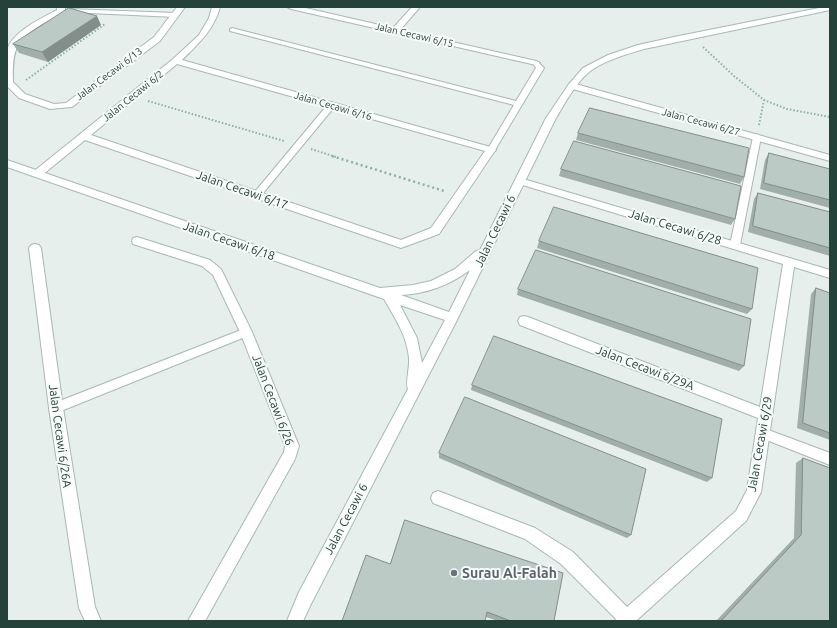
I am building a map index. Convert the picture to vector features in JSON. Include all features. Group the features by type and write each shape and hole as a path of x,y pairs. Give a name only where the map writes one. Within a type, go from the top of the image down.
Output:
{"street":[{"name":"Jalan Cecawi 6/13","path":"14,89 22,96 53,107 69,105 157,39 181,7"},
{"name":"Jalan Cecawi 6/2","path":"37,174 176,61 202,36 213,18 216,7"},
{"name":"Jalan Cecawi 6/15","path":"291,7 536,63"},
{"path":"395,31 416,7"},
{"name":"Jalan Cecawi 6","path":"295,621 305,598 452,318 552,118 572,86 586,70 611,57 641,47 830,8"},
{"path":"14,89 9,83 9,57 15,43 24,33 61,9"},
{"name":"Jalan Cecawi 6/16","path":"176,61 491,150"},
{"name":"Jalan Cecawi 6/27","path":"572,86 830,158"},
{"name":"Jalan Cecawi 6/17","path":"84,136 256,196 401,244 434,231 491,150"},
{"name":"Jalan Cecawi 6/18","path":"7,163 452,318"},
{"name":"Jalan Cecawi 6/28","path":"520,181 830,274"},
{"name":"Jalan Cecawi 6/26","path":"137,240 201,262 214,269 219,276 246,332 292,442 292,450 196,621"},
{"path":"382,294 417,289 446,279 471,264 488,245"},
{"name":"Jalan Cecawi 6/26A","path":"35,248 56,408 87,608 93,621"},
{"name":"Jalan Cecawi 6/29","path":"626,620 741,516 754,492 789,262"},
{"path":"382,294 406,324 412,340 415,357 415,378 410,398"},
{"name":"Jalan Cecawi 6/29A","path":"524,321 766,415"},
{"path":"438,498 530,533 567,558 626,620"}],"lane":[{"path":"61,9 176,15"},
{"path":"232,30 518,104"},
{"path":"491,150 540,68 536,63"},
{"path":"256,196 332,105"},
{"path":"735,245 757,137"},
{"path":"56,408 246,332"},
{"path":"763,433 830,459"}],"path":[{"path":"14,89 120,13"},
{"path":"690,36 734,76 764,100 787,109 830,117"},
{"path":"757,137 764,100"}],"building":[{"path":"69,8 97,16 42,52 13,44"},
{"path":"590,108 749,148 744,177 578,133"},
{"path":"574,141 741,186 735,219 561,169"},
{"path":"769,153 830,169 830,200 764,183"},
{"path":"758,193 830,212 830,248 753,226"},
{"path":"554,207 758,268 752,309 539,241"},
{"path":"536,250 751,319 744,366 518,289"},
{"path":"816,288 830,293 830,433 803,423"},
{"path":"494,336 722,419 712,478 472,385"},
{"path":"465,397 646,469 631,535 439,453"},
{"path":"803,458 830,468 830,621 721,621 801,535"},
{"name":"Surau Al-Falah","path":"405,520 563,573 554,621 511,621 487,612 485,621 342,621 366,555 390,564"}],"place":[{"name":"Surau Al-Falah","path":"454,573"}]}
